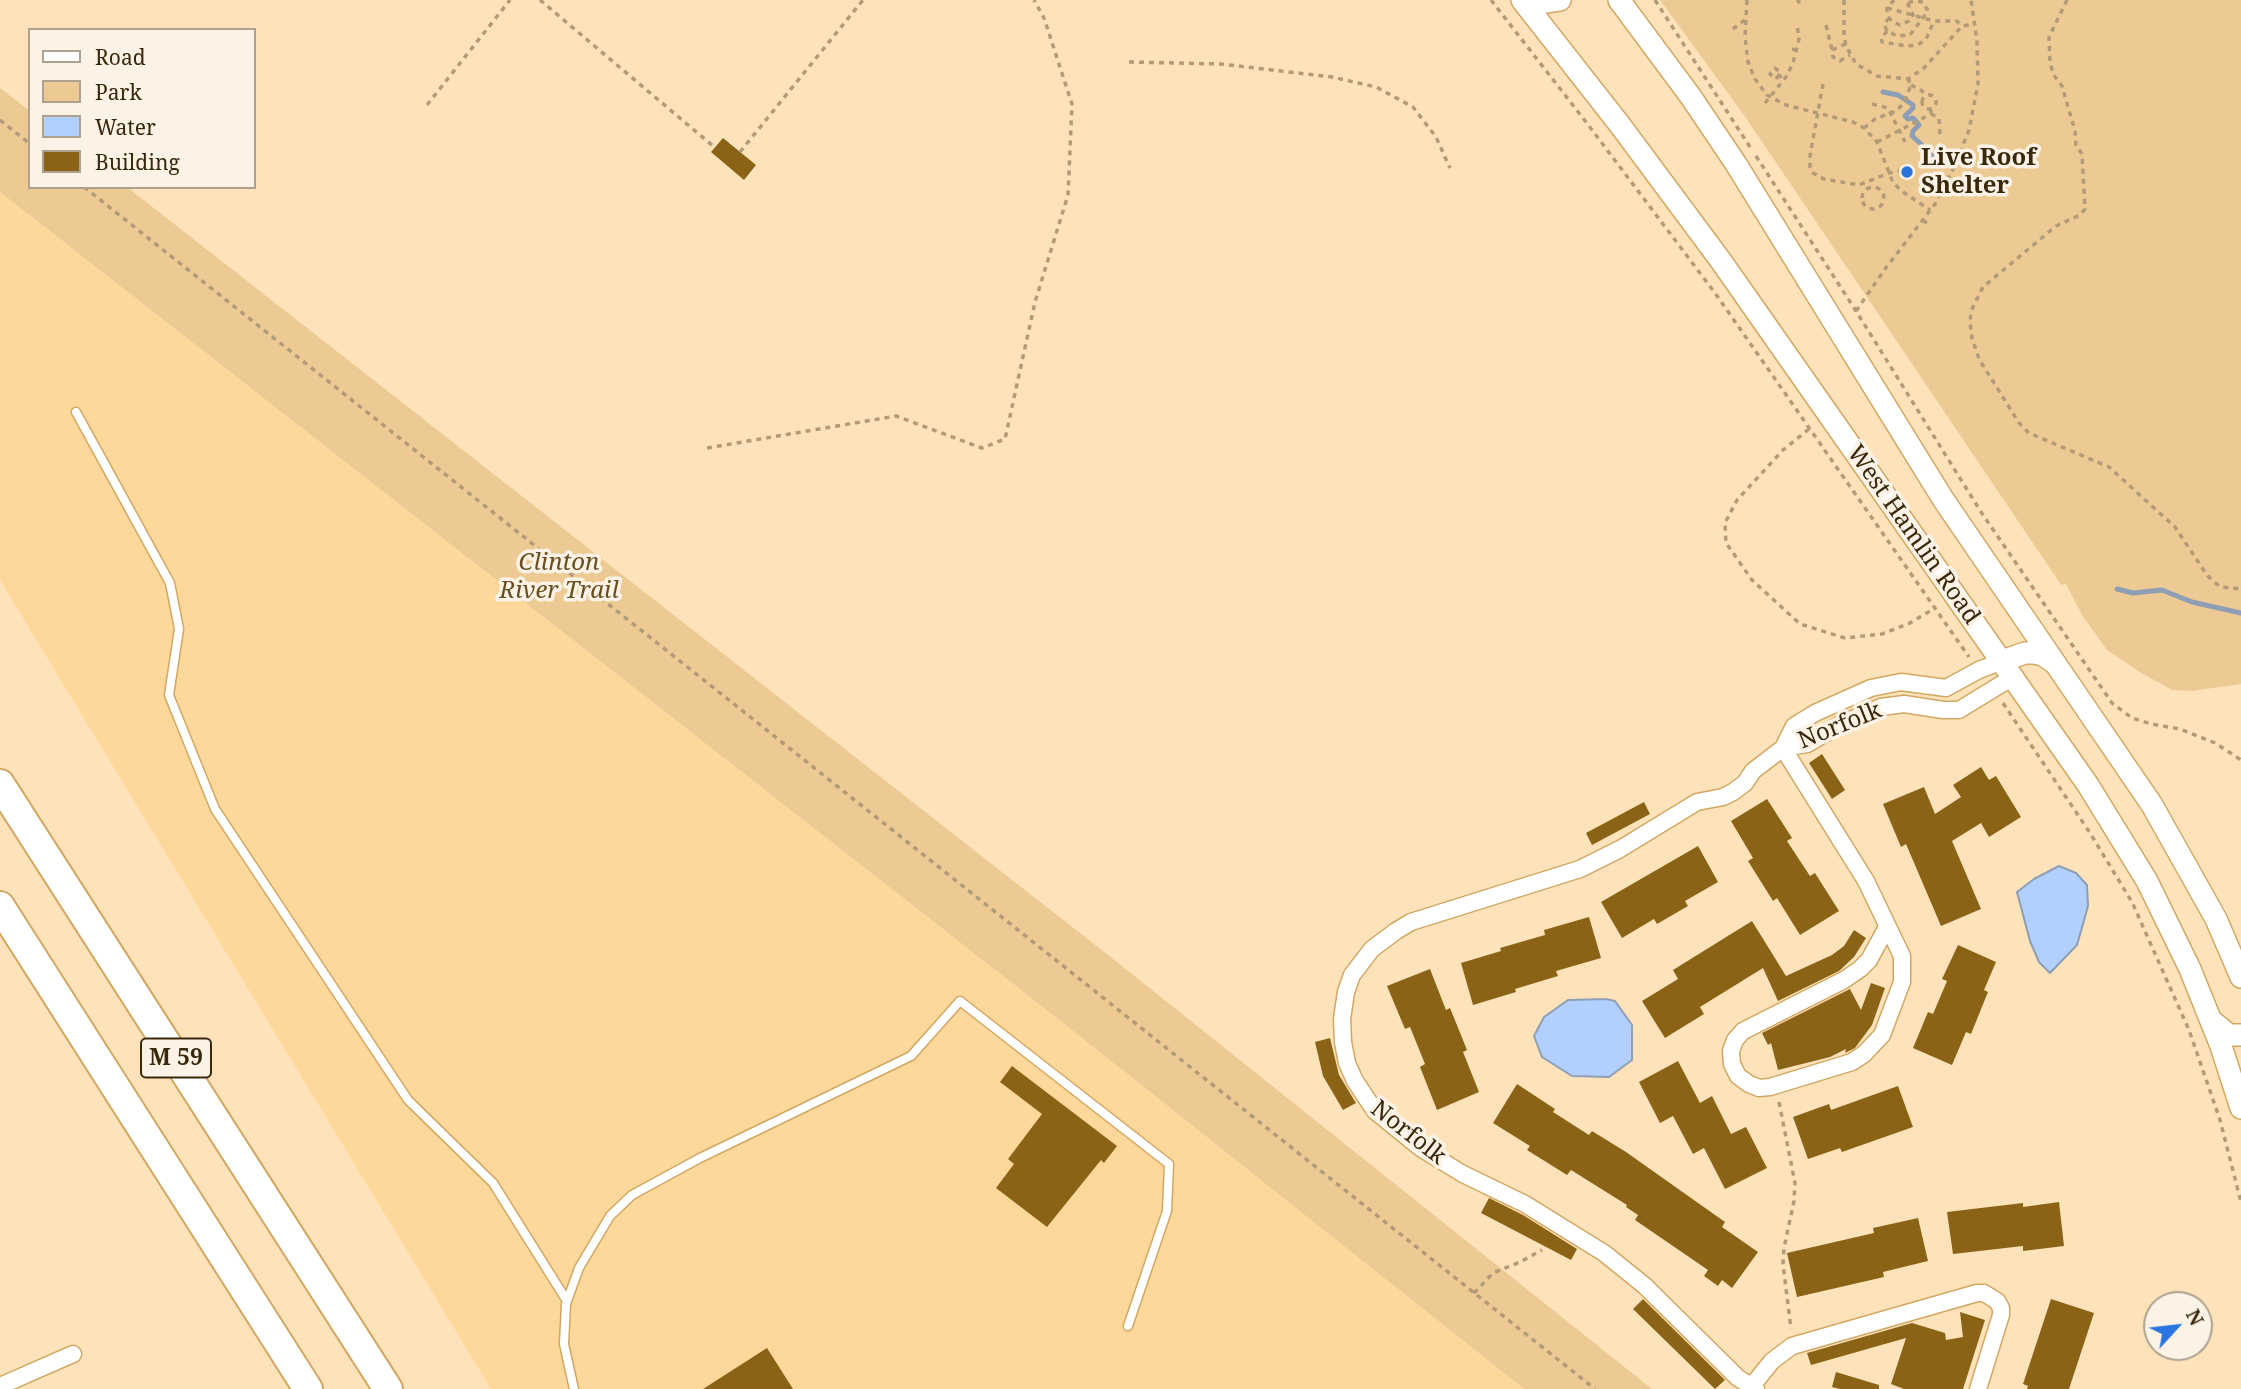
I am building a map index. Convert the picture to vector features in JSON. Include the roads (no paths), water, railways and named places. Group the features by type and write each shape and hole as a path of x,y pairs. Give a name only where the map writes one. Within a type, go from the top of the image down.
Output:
{"highway":[{"name":"M 59","path":"0,784 388,1389"},
{"name":"M 59","path":"0,906 308,1389"}],"main road":[{"name":"West Hamlin Road","path":"1522,0 1687,213 2088,785 2135,861 2186,959 2212,1021 2241,1108"},
{"path":"1530,0 1541,3 1560,0"},
{"name":"West Hamlin Road","path":"1619,0 1737,164 1943,499 2132,774 2170,834 2216,919 2241,976"},
{"path":"2007,669 2025,653 2043,655 2058,665"},
{"path":"2212,1021 2229,1034 2241,1035"}],"street":[{"path":"1943,710 1940,688 1952,686 1979,670 2007,669"},
{"name":"Norfolk","path":"1783,748 1807,744 1841,724 1891,705 1959,710 1993,690 2007,669"},
{"name":"Norfolk","path":"1940,688 1914,683 1885,684 1831,705 1794,726 1783,748 1753,771 1745,783 1723,797 1697,802 1580,870 1432,915 1395,931 1372,949 1352,975 1342,1019 1343,1042 1347,1063 1364,1097 1375,1111 1422,1149 1463,1174 1535,1210 1604,1253 1645,1286 1738,1378 1753,1388 1772,1361 1795,1345 1984,1293 1992,1295 1997,1301 2001,1315 1978,1389"},
{"path":"1831,705 1841,724"},
{"path":"1783,748 1866,881 1902,956 1902,982 1882,1035 1852,1062 1839,1068 1759,1088 1738,1076 1732,1064 1731,1051 1735,1040 1743,1031 1860,970 1869,960 1887,927"},
{"path":"0,1386 73,1354"}],"lane":[{"path":"76,412 170,583 179,629 169,695 215,809 408,1100 493,1183 567,1301"},
{"path":"575,1389 564,1344 567,1301 579,1268 610,1216 632,1195 700,1158 912,1056 960,1001 1169,1164 1167,1211 1128,1326"}],"water":[{"path":"2059,866 2076,873 2087,885 2088,906 2077,945 2050,973 2039,962 2030,941 2017,892 2034,879"},
{"path":"1568,1000 1615,1001 1632,1025 1632,1060 1609,1077 1572,1076 1542,1057 1534,1036 1544,1017"}],"waterway":[{"path":"1883,92 1898,95 1913,105 1905,116 1908,119 1913,118 1919,125 1912,136 1925,152 1935,157"},
{"path":"2117,589 2133,593 2162,590 2192,602 2241,613"}],"place":[{"name":"Live Roof Shelter","path":"1907,172"}],"park label":[{"name":"Clinton River Trail","path":"559,577"}]}
